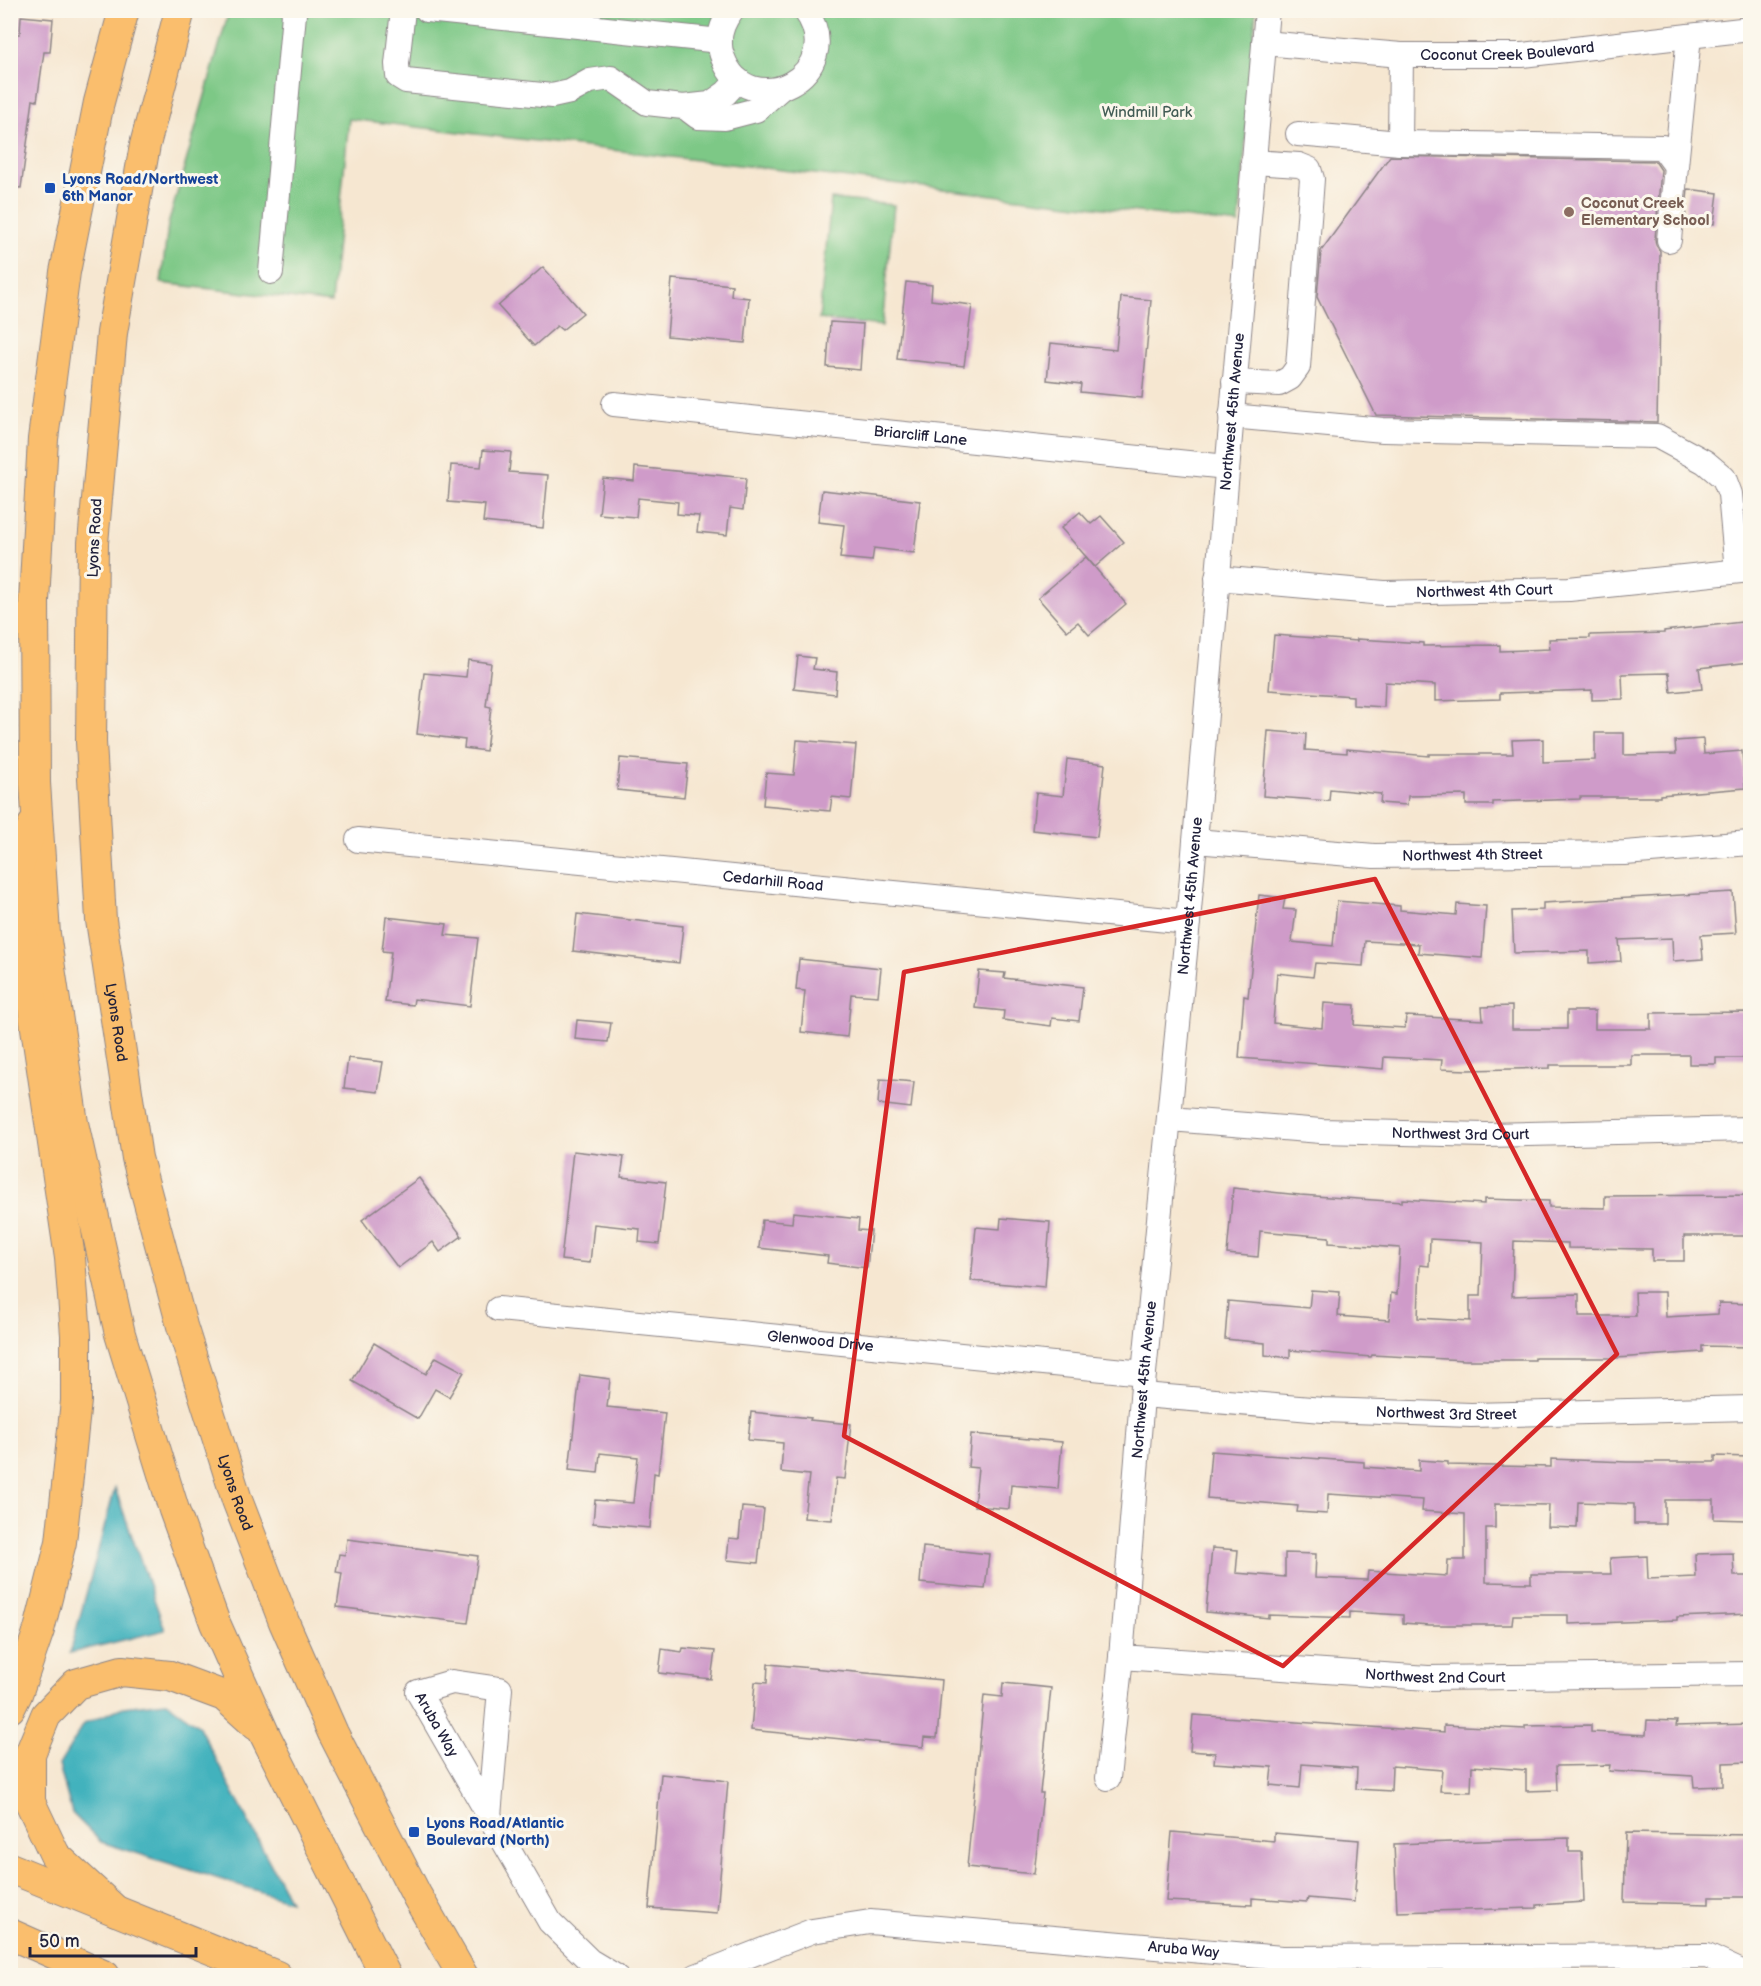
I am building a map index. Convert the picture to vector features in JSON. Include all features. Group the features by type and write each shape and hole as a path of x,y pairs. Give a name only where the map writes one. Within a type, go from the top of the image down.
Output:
{"main road":[{"path":"124,10 99,102 65,272 39,490 34,601 37,814 45,934 73,1123 120,1334 174,1510 215,1623 264,1733 386,1976"},
{"name":"Lyons Road","path":"180,10 145,145 119,289 112,333 93,543 90,742 101,920 137,1158 182,1326 237,1500 284,1622 333,1733 417,1896 463,1976"},
{"path":"10,1708 39,1630 61,1542 76,1401 76,1335 70,1258 14,879 37,814"},
{"path":"116,1911 55,1855 30,1802 30,1754 46,1715 76,1684 122,1671 170,1676 224,1696 264,1733"},
{"path":"10,1868 277,1976"},
{"path":"10,1934 105,1976"}],"street":[{"path":"271,272 293,10"},
{"path":"403,10 397,64 398,76 406,81 552,96 570,92 590,81 611,78 647,103 682,107 710,104 726,93 738,80"},
{"path":"427,10 720,41"},
{"path":"732,10 722,28 720,41 725,65 738,80 754,89 767,90 791,85 810,68 817,43 811,19 805,10"},
{"name":"Northwest 45th Avenue","path":"1108,1778 1121,1657 1143,1384 1188,922 1267,10"},
{"name":"Coconut Creek Boulevard","path":"1264,43 1401,54 1522,55 1750,29"},
{"path":"1669,240 1689,36"},
{"path":"1400,143 1401,54"},
{"path":"682,107 698,117 725,118 756,110 780,89"},
{"path":"1298,134 1400,143 1662,147 1676,166"},
{"path":"1234,382 1279,384 1290,378 1298,367 1312,180 1309,169 1299,165 1253,162"},
{"name":"Briarcliff Lane","path":"614,404 1227,467"},
{"path":"1232,416 1383,430 1657,435 1705,462 1724,478 1730,494 1744,570"},
{"name":"Northwest 4th Court","path":"1217,578 1384,593 1569,589 1744,570"},
{"name":"Cedarhill Road","path":"358,840 1188,922"},
{"name":"Northwest 4th Street","path":"1195,841 1374,856 1625,853 1750,843"},
{"name":"Northwest 3rd Court","path":"1170,1119 1321,1131 1486,1135 1750,1129"},
{"name":"Glenwood Drive","path":"498,1309 1143,1384"},
{"name":"Northwest 3rd Street","path":"1143,1384 1323,1410 1471,1415 1750,1408"},
{"name":"Northwest 2nd Court","path":"1121,1657 1428,1678 1750,1674"},
{"name":"Aruba Way","path":"489,1815 500,1689 452,1682 418,1692 550,1922 590,1961 615,1976"},
{"name":"Aruba Way","path":"696,1976 812,1931 870,1923 1282,1958 1707,1956 1750,1976"}],"highlighted area":[{"path":"1375,879 1617,1354 1283,1666 844,1436 904,972"}],"green space":[{"name":"Windmill Park","path":"229,11 1256,11 1239,224 349,119 331,303 161,283 168,225"},
{"path":"831,199 894,205 882,326 819,319"}],"water":[{"path":"115,1488 165,1630 70,1653"},
{"path":"166,1702 198,1725 290,1901 101,1842 72,1813 59,1765 84,1724 123,1707"}],"building":[{"path":"21,16 53,19 50,52 44,52 37,101 33,100 21,188 10,187 10,34 20,34"},
{"name":"Coconut Creek Elementary School","path":"1390,156 1655,161 1661,170 1655,239 1660,251 1657,422 1376,415 1317,297 1321,251"},
{"path":"1688,189 1718,193 1714,224 1685,221"},
{"path":"543,267 583,313 562,330 557,326 534,346 498,306"},
{"path":"672,279 732,285 731,296 749,298 745,343 667,336"},
{"path":"906,282 932,285 931,300 972,305 964,366 897,359"},
{"path":"1121,297 1151,300 1142,398 1080,392 1081,384 1047,380 1051,343 1116,350"},
{"path":"830,322 863,324 860,370 827,367"},
{"path":"483,450 511,452 509,472 548,475 543,528 483,522 485,505 448,502 451,465 481,467"},
{"path":"635,467 746,478 743,510 730,508 727,535 697,532 699,516 677,514 678,502 638,498 636,517 599,514 603,478 634,481"},
{"path":"822,490 920,501 914,553 874,548 872,561 840,558 844,525 818,522"},
{"path":"1080,512 1091,524 1101,516 1124,542 1095,567 1061,528"},
{"path":"1086,557 1126,604 1089,635 1078,622 1067,631 1038,598"},
{"path":"1750,621 1750,662 1699,668 1702,689 1671,692 1669,673 1622,674 1623,699 1592,700 1592,690 1500,693 1500,699 1435,701 1435,685 1385,682 1384,707 1353,705 1353,696 1269,690 1274,635 1423,643 1423,646 1500,645 1500,651 1550,649 1549,639 1590,638 1590,635 1664,633 1664,631"},
{"path":"798,656 815,658 813,669 837,672 835,694 794,689"},
{"path":"468,660 491,663 486,706 491,707 486,751 464,748 465,740 417,734 424,673 466,677"},
{"path":"1268,731 1306,734 1305,750 1347,753 1347,749 1429,756 1429,754 1513,754 1512,740 1543,739 1543,762 1595,760 1595,733 1624,733 1624,755 1676,754 1675,741 1703,739 1704,754 1742,751 1745,788 1660,795 1660,797 1580,797 1580,799 1493,802 1493,805 1466,805 1466,795 1408,796 1407,805 1380,803 1381,794 1330,789 1329,801 1263,796"},
{"path":"797,740 856,745 851,799 832,797 830,811 763,805 766,773 794,775"},
{"path":"620,758 688,764 684,797 617,790"},
{"path":"1067,759 1105,764 1097,837 1032,830 1036,793 1063,796"},
{"path":"1733,892 1736,933 1701,935 1703,959 1673,961 1672,938 1619,940 1621,961 1589,963 1589,951 1514,953 1512,911 1543,910 1543,903"},
{"path":"1259,895 1285,898 1283,909 1296,910 1292,942 1333,946 1337,901 1400,906 1400,910 1456,915 1457,904 1486,906 1482,958 1418,953 1419,944 1365,941 1363,966 1315,963 1313,977 1277,973 1273,1023 1322,1028 1324,1003 1355,1005 1354,1025 1405,1028 1406,1016 1483,1020 1482,1007 1512,1006 1512,1029 1567,1029 1567,1011 1595,1011 1595,1029 1651,1029 1651,1013 1750,1012 1750,1058 1716,1058 1716,1064 1689,1064 1689,1055 1631,1055 1631,1065 1550,1065 1550,1068 1468,1070 1441,1069 1442,1060 1384,1057 1383,1069 1239,1058 1244,996 1248,997"},
{"path":"577,914 683,926 679,963 573,951"},
{"path":"386,917 447,924 445,935 478,938 470,1006 414,999 413,1005 385,1002 391,952 382,951"},
{"path":"799,959 881,968 878,996 851,994 847,1037 801,1032 805,991 796,990"},
{"path":"979,971 1005,973 1004,978 1083,987 1079,1021 1052,1018 1051,1026 1003,1020 1004,1011 975,1008"},
{"path":"577,1020 611,1023 608,1042 575,1039"},
{"path":"348,1058 383,1062 378,1092 344,1088"},
{"path":"880,1079 914,1082 911,1108 878,1104"},
{"path":"573,1151 624,1157 621,1177 666,1182 659,1244 639,1242 640,1229 594,1224 590,1263 561,1260"},
{"path":"419,1178 462,1236 440,1252 433,1242 398,1268 362,1220"},
{"path":"1233,1188 1402,1202 1402,1199 1484,1204 1484,1199 1549,1201 1549,1207 1605,1208 1605,1196 1750,1195 1750,1236 1684,1236 1684,1261 1652,1261 1652,1249 1568,1248 1568,1243 1514,1241 1512,1296 1579,1294 1579,1316 1636,1316 1635,1292 1665,1292 1666,1317 1718,1314 1719,1303 1750,1304 1750,1347 1702,1346 1702,1352 1616,1358 1535,1358 1535,1360 1465,1360 1372,1355 1371,1357 1290,1350 1290,1358 1265,1355 1265,1343 1225,1339 1228,1301 1309,1308 1311,1290 1340,1292 1338,1316 1389,1320 1391,1293 1397,1294 1400,1248 1329,1243 1329,1237 1260,1231 1258,1257 1227,1254","holes":["1430,1239 1483,1242 1481,1296 1470,1296 1470,1321 1418,1318 1420,1265 1429,1266"]},
{"path":"793,1212 859,1219 858,1230 871,1231 867,1268 827,1263 828,1256 759,1248 762,1220 792,1223"},
{"path":"1001,1218 1050,1222 1045,1287 971,1281 976,1227 1000,1229"},
{"path":"374,1343 426,1374 436,1357 464,1372 449,1397 435,1389 418,1419 352,1381"},
{"path":"580,1375 610,1379 607,1407 665,1413 658,1474 654,1473 650,1528 593,1523 595,1500 633,1503 638,1457 600,1453 598,1473 569,1470"},
{"path":"751,1412 851,1424 845,1479 836,1478 832,1520 804,1518 809,1475 781,1472 783,1443 748,1440"},
{"path":"971,1434 1062,1442 1058,1489 1011,1485 1009,1509 974,1506 978,1468 968,1467"},
{"path":"1211,1451 1364,1462 1364,1467 1419,1471 1419,1460 1448,1462 1448,1465 1551,1467 1551,1459 1715,1462 1715,1456 1750,1457 1747,1520 1714,1519 1714,1500 1665,1500 1665,1524 1634,1524 1634,1504 1578,1502 1577,1528 1548,1527 1549,1505 1495,1504 1495,1528 1486,1528 1486,1582 1531,1583 1531,1574 1611,1574 1610,1558 1647,1556 1648,1579 1696,1577 1695,1554 1733,1553 1734,1576 1750,1576 1750,1614 1677,1617 1677,1620 1568,1624 1568,1615 1513,1615 1512,1625 1430,1625 1403,1623 1403,1615 1350,1612 1350,1618 1269,1615 1269,1618 1206,1612 1212,1548 1238,1550 1236,1573 1285,1577 1285,1553 1316,1554 1315,1578 1367,1580 1368,1571 1447,1576 1448,1560 1465,1560 1465,1514 1422,1511 1423,1500 1328,1494 1327,1514 1297,1512 1298,1506 1207,1498"},
{"path":"742,1507 764,1509 758,1563 727,1560 729,1538 739,1539"},
{"path":"347,1539 478,1556 468,1623 337,1607 342,1573 336,1572 339,1554 345,1555"},
{"path":"923,1547 989,1554 985,1589 920,1583"},
{"path":"683,1648 715,1651 711,1679 659,1673 662,1649 682,1652"},
{"path":"768,1664 942,1680 937,1738 924,1737 923,1747 751,1730 755,1682 767,1683"},
{"path":"1003,1683 1051,1688 1034,1874 967,1867 984,1695 1002,1697"},
{"path":"1193,1715 1444,1732 1444,1725 1525,1729 1525,1726 1591,1725 1591,1732 1646,1735 1647,1720 1677,1721 1676,1726 1750,1724 1750,1762 1723,1763 1723,1786 1694,1787 1693,1776 1609,1771 1610,1765 1556,1766 1557,1790 1526,1791 1526,1770 1472,1766 1471,1792 1440,1791 1442,1770 1392,1766 1391,1791 1356,1789 1357,1768 1302,1764 1300,1788 1270,1785 1272,1767 1214,1763 1215,1753 1190,1751"},
{"path":"661,1774 728,1781 717,1913 649,1908"},
{"path":"1172,1832 1274,1841 1274,1833 1359,1840 1354,1902 1308,1898 1307,1902 1252,1898 1252,1905 1166,1901"},
{"path":"1626,1833 1750,1835 1750,1897 1709,1897 1709,1904 1624,1902"},
{"path":"1569,1838 1569,1852 1582,1852 1584,1902 1537,1905 1537,1908 1397,1912 1394,1844"}],"place":[{"name":"Lyons Road/Northwest 6th Manor","path":"50,188"},
{"name":"Coconut Creek Elementary School","path":"1569,212"},
{"name":"Lyons Road/Atlantic Boulevard (North)","path":"414,1832"}]}
